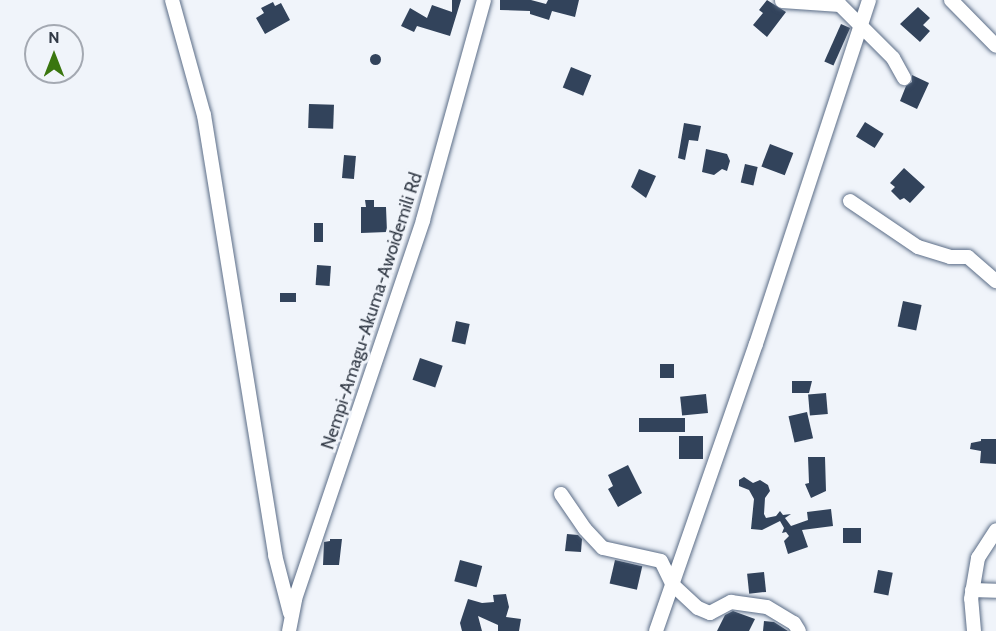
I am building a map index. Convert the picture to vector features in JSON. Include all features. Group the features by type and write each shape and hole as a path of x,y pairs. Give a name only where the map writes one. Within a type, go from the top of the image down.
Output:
{"street":[{"path":"172,0 204,115 275,555 290,625"},
{"name":"Nempi-Amagu-Akuma-Awoidemili Rd","path":"290,625 295,599 423,220 484,0"},
{"path":"656,631 756,344 869,0"},
{"path":"951,0 996,46"},
{"path":"782,1 840,5 893,58 904,78"},
{"path":"850,201 855,201 918,247 950,257 968,257 996,281"},
{"path":"561,494 585,529 603,548 661,561 672,584 698,608 710,613 730,602 767,607 794,623 799,631"},
{"path":"974,631 972,590 978,558 996,530"},
{"path":"972,590 996,591"}],"building":[{"path":"452,0 461,0 450,36 417,26 414,32 401,26 410,8 427,18 432,5 452,12"},
{"path":"500,0 531,0 546,4 548,0 579,0 575,17 552,11 549,20 530,14 530,11 500,10"},
{"path":"767,0 786,12 767,37 753,25 763,13 759,10"},
{"path":"273,2 275,6 281,3 290,20 265,34 256,18 264,13 261,8"},
{"path":"918,7 930,18 923,25 930,31 920,42 900,24"},
{"path":"841,24 850,28 833,66 824,61"},
{"path":"375,54 379,55 379,63 375,64 371,63 370,59 371,55"},
{"path":"571,67 591,75 583,96 563,87"},
{"path":"912,75 929,83 917,109 900,101 906,86 912,82"},
{"path":"309,104 334,105 333,129 308,128"},
{"path":"865,122 884,134 875,148 856,136"},
{"path":"684,123 701,126 698,141 689,140 685,160 678,158"},
{"path":"770,144 793,153 785,175 761,166"},
{"path":"706,149 727,154 730,161 727,171 722,169 714,175 702,172"},
{"path":"344,155 356,156 354,179 342,178"},
{"path":"745,164 758,167 753,185 741,183"},
{"path":"904,168 925,187 910,203 904,198 900,200 891,191 895,187 890,183"},
{"path":"639,169 656,176 646,198 631,187"},
{"path":"365,200 374,200 374,207 386,207 387,232 361,233 361,207 366,207"},
{"path":"314,223 323,223 323,242 314,242"},
{"path":"317,265 331,266 330,286 316,285"},
{"path":"280,293 296,293 296,302 280,302"},
{"path":"903,301 922,305 916,330 898,326"},
{"path":"456,321 470,324 465,344 452,342"},
{"path":"420,358 443,366 435,388 413,380"},
{"path":"660,364 674,364 674,378 660,378"},
{"path":"792,381 812,381 809,393 792,393"},
{"path":"826,393 828,414 810,415 808,395"},
{"path":"706,394 708,413 682,416 680,397"},
{"path":"807,412 813,438 795,443 788,416"},
{"path":"639,418 685,418 685,432 639,432"},
{"path":"679,436 703,436 703,459 679,459"},
{"path":"981,439 996,439 996,464 980,463 981,451 970,449 971,443 981,441"},
{"path":"808,457 825,457 826,491 811,498 805,484 809,483"},
{"path":"628,465 642,493 618,507 608,489 613,486 608,475"},
{"path":"744,477 753,483 760,480 768,485 770,491 765,498 766,518 776,516 780,511 783,515 791,514 785,518 791,526 808,520 807,512 831,509 833,526 802,530 808,547 788,554 784,541 789,536 786,532 782,533 784,528 780,521 762,530 751,529 754,499 749,490 739,486 739,480"},
{"path":"843,528 861,528 861,543 843,543"},
{"path":"567,534 578,535 582,539 581,552 565,551"},
{"path":"330,539 342,539 339,565 323,565 324,542"},
{"path":"460,560 482,566 477,587 454,581"},
{"path":"615,560 642,566 637,590 610,583"},
{"path":"878,570 893,573 888,595 874,593"},
{"path":"764,572 766,592 749,594 747,574"},
{"path":"506,594 509,607 506,617 521,619 519,631 498,631 498,625 478,616 482,631 462,631 460,623 468,599 482,603 494,602 493,595"},
{"path":"733,611 755,619 749,631 717,631 725,615"},
{"path":"764,621 774,622 788,631 763,631"}]}
